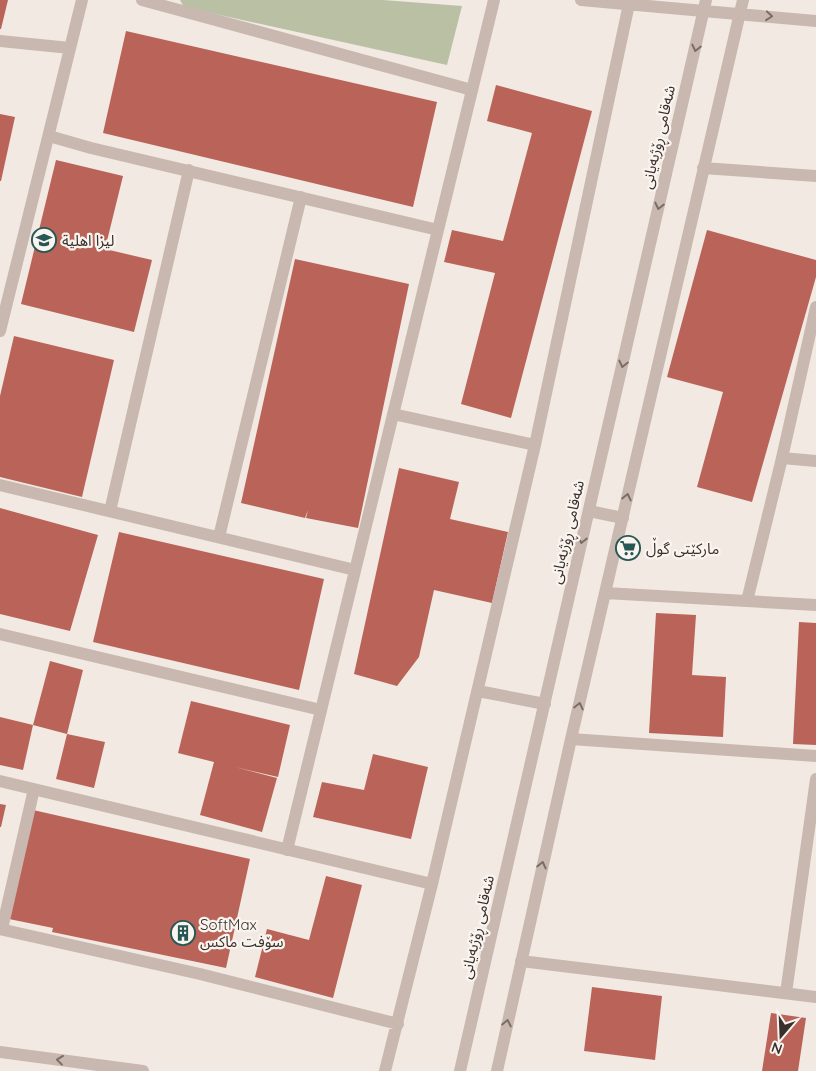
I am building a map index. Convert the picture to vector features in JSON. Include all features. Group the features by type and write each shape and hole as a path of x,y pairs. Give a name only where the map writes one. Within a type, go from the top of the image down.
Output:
{"street":[{"path":"0,331 82,0"},
{"path":"142,0 472,90"},
{"path":"287,850 494,0"},
{"path":"581,0 629,4 705,5 740,14 816,20"},
{"path":"497,1071 571,739 743,0"},
{"path":"385,1071 432,884 535,445 629,4"},
{"name":"شەقامی ڕۆژبەیانی","path":"460,1071 705,5"},
{"path":"0,41 70,48"},
{"path":"48,136 438,230"},
{"path":"704,168 816,176"},
{"path":"110,511 188,170"},
{"path":"218,537 300,197"},
{"path":"747,601 816,307"},
{"path":"393,414 535,445"},
{"path":"782,458 816,461"},
{"path":"0,485 355,570"},
{"path":"589,511 623,518"},
{"path":"605,593 816,605"},
{"path":"0,634 321,710"},
{"path":"478,691 545,704"},
{"path":"571,739 816,756"},
{"path":"786,993 816,779"},
{"path":"0,781 432,884"},
{"path":"34,789 1,929 200,974 398,1024"},
{"path":"521,961 816,997"},
{"path":"0,1052 144,1071"}],"green space":[{"path":"180,0 383,0 462,6 447,65 184,7"}],"building":[{"path":"0,0 8,0 1,29 0,29"},
{"path":"126,31 437,102 413,207 103,133"},
{"path":"496,85 592,111 511,418 461,404 495,273 444,262 452,230 503,241 532,133 487,121"},
{"path":"0,114 15,117 1,181 0,181"},
{"path":"56,160 123,176 105,249 152,260 134,332 21,304"},
{"path":"707,230 816,260 816,277 752,502 697,487 723,392 667,377"},
{"path":"295,259 409,284 358,528 306,518 308,510 305,518 241,503"},
{"path":"14,336 114,360 82,497 0,477 0,396"},
{"path":"399,468 459,482 450,519 508,532 492,603 434,590 419,657 397,686 354,674"},
{"path":"0,508 98,535 70,631 0,614"},
{"path":"119,532 324,579 299,690 93,642"},
{"path":"656,613 696,615 692,675 726,677 723,737 649,733"},
{"path":"799,622 816,623 816,745 793,744"},
{"path":"50,661 83,670 67,734 33,725"},
{"path":"191,701 290,725 278,777 235,767 277,778 262,832 200,815 214,762 178,753"},
{"path":"0,717 33,725 23,770 0,765"},
{"path":"67,734 105,742 94,788 56,779"},
{"path":"373,754 428,767 411,839 313,817 322,782 364,790"},
{"path":"0,804 6,805 1,827 0,827"},
{"path":"33,810 250,859 226,968 52,932 53,928 9,919"},
{"path":"326,876 362,885 333,998 255,977 267,929 309,940"},
{"path":"592,987 662,996 655,1060 584,1051"},
{"path":"771,1013 806,1018 798,1071 762,1071"}],"place":[{"name":"ليزا اهلية","path":"44,240"},
{"name":"مارکێتی گوڵ","path":"628,548"},
{"name":"SoftMax سۆفت ماکس","path":"183,933"}]}
